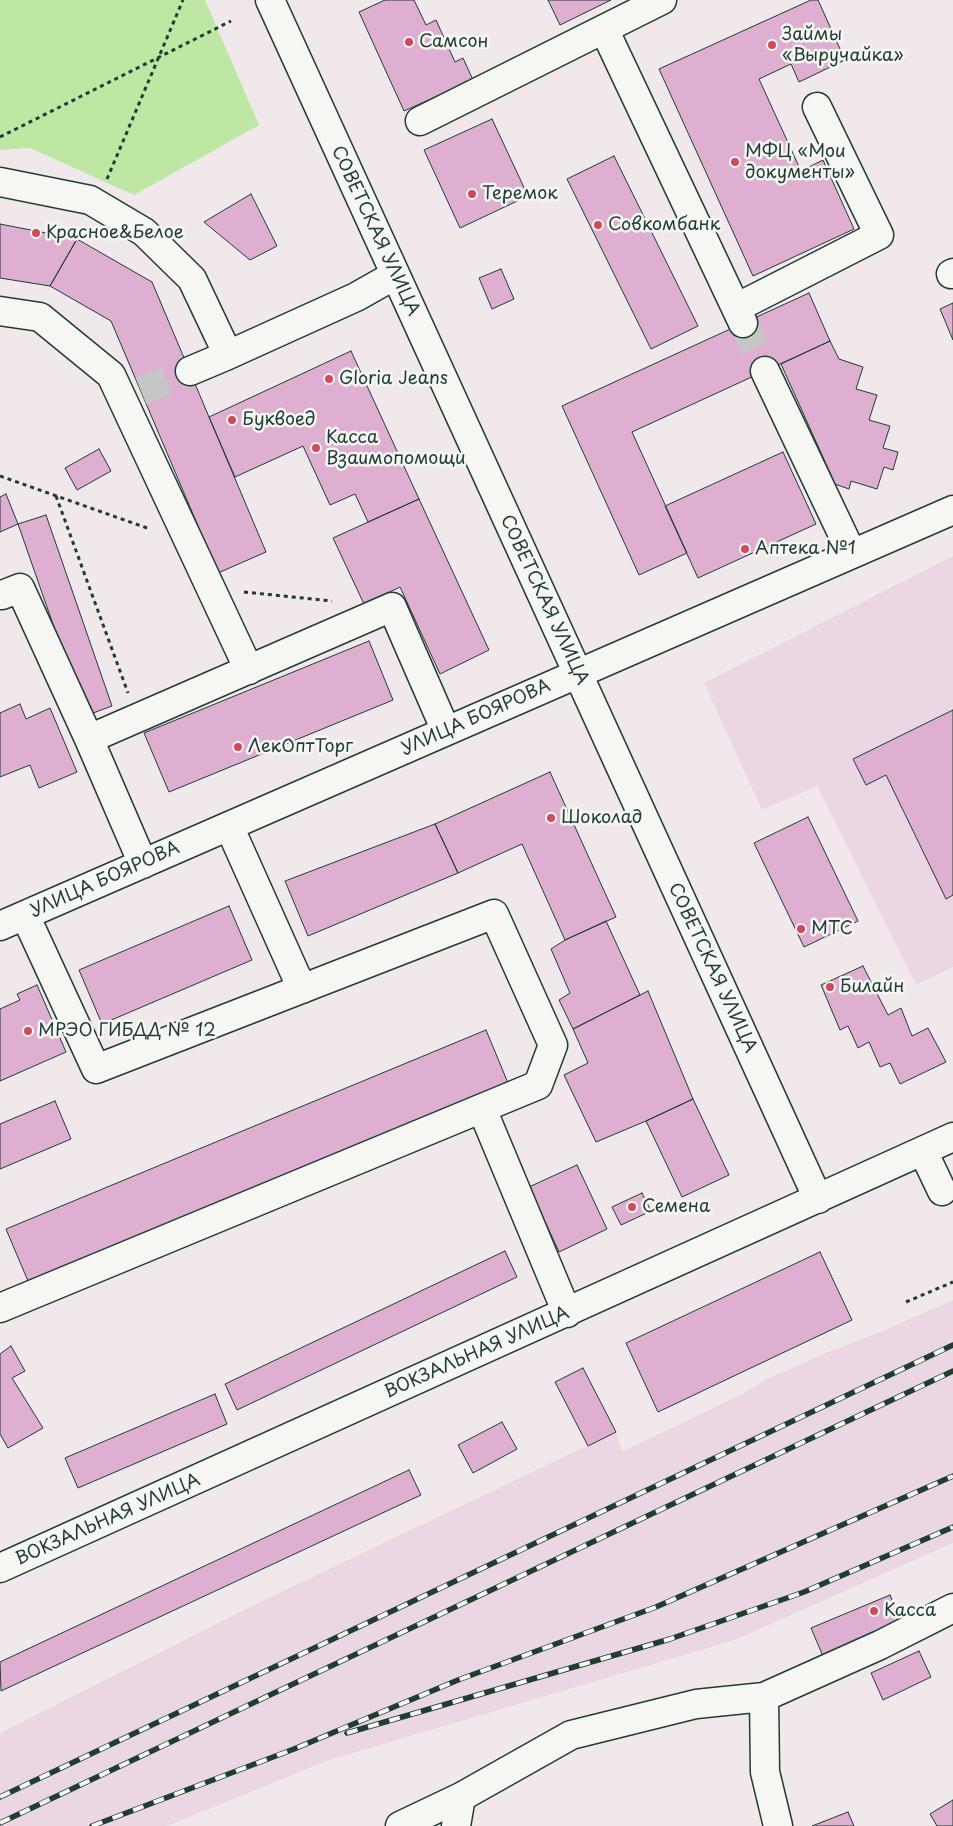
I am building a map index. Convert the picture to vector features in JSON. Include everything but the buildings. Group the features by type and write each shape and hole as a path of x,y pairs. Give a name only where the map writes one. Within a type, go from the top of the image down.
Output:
{"street":[{"path":"420,121 662,0"},
{"name":"СОВЕТСКАЯ УЛИЦА","path":"278,3 395,275 818,1199"},
{"path":"604,29 739,315 878,235 817,107"},
{"path":"0,182 90,200 144,232 192,279 228,355"},
{"path":"190,371 356,297 395,275"},
{"path":"0,311 40,318 111,375 132,395 189,542 249,670"},
{"path":"766,371 852,554"},
{"name":"УЛИЦА БОЯРОВА","path":"0,926 953,510"},
{"path":"2,596 20,588 89,739 143,864"},
{"path":"89,739 392,608 446,731"},
{"path":"229,826 302,989"},
{"path":"0,1308 538,1086 553,1045 494,914 96,1069 24,916"},
{"path":"482,1109 567,1313"},
{"name":"ВОКЗАЛЬНАЯ УЛИЦА","path":"0,1568 953,1137"},
{"path":"923,1151 942,1191"},
{"path":"400,1826 462,1797 571,1735 696,1704 764,1697 880,1645 953,1608"},
{"path":"764,1697 765,1772 778,1826"},
{"path":"456,1826 462,1797"}],"path":[{"path":"97,204 183,0"},
{"path":"0,137 231,20"},
{"path":"0,476 189,542"},
{"path":"56,496 137,718"},
{"path":"211,589 335,602"},
{"path":"906,1302 953,1282"}],"shaded area":[{"path":"953,556 953,967 916,985 817,786 762,810 704,683"},
{"path":"953,1300 953,1543 735,1640 329,1760 167,1826 0,1826 0,1733 262,1601 616,1432 622,1452 744,1393 767,1379"}],"green space":[{"path":"0,0 205,0 259,125 134,195 30,148 0,150"}],"tunnel":[{"path":"743,323 765,371"},
{"path":"141,391 190,371"}],"railway":[{"path":"0,1797 953,1345"},
{"path":"0,1823 953,1371"},
{"path":"92,1826 294,1749 458,1680 656,1607 953,1476"},
{"path":"347,1733 670,1639 804,1592 953,1527"}],"place":[{"name":"Самсон","path":"409,42"},
{"name":"Займы «Выручайка»","path":"772,45"},
{"name":"МФЦ «Мои документы»","path":"735,162"},
{"name":"Теремок","path":"472,194"},
{"name":"Совкомбанк","path":"598,225"},
{"name":"Красное&Белое","path":"36,233"},
{"name":"Gloria Jeans","path":"329,379"},
{"name":"Буквоед","path":"232,420"},
{"name":"Касса Взаимопомощи","path":"316,448"},
{"name":"Аптека №1","path":"745,549"},
{"name":"ЛекОптТорг","path":"238,747"},
{"name":"Шоколад","path":"551,818"},
{"name":"МТС","path":"801,929"},
{"name":"Билайн","path":"830,987"},
{"name":"МРЭО ГИБДД № 12","path":"28,1031"},
{"name":"Семена","path":"632,1207"},
{"name":"Касса","path":"874,1611"}]}
